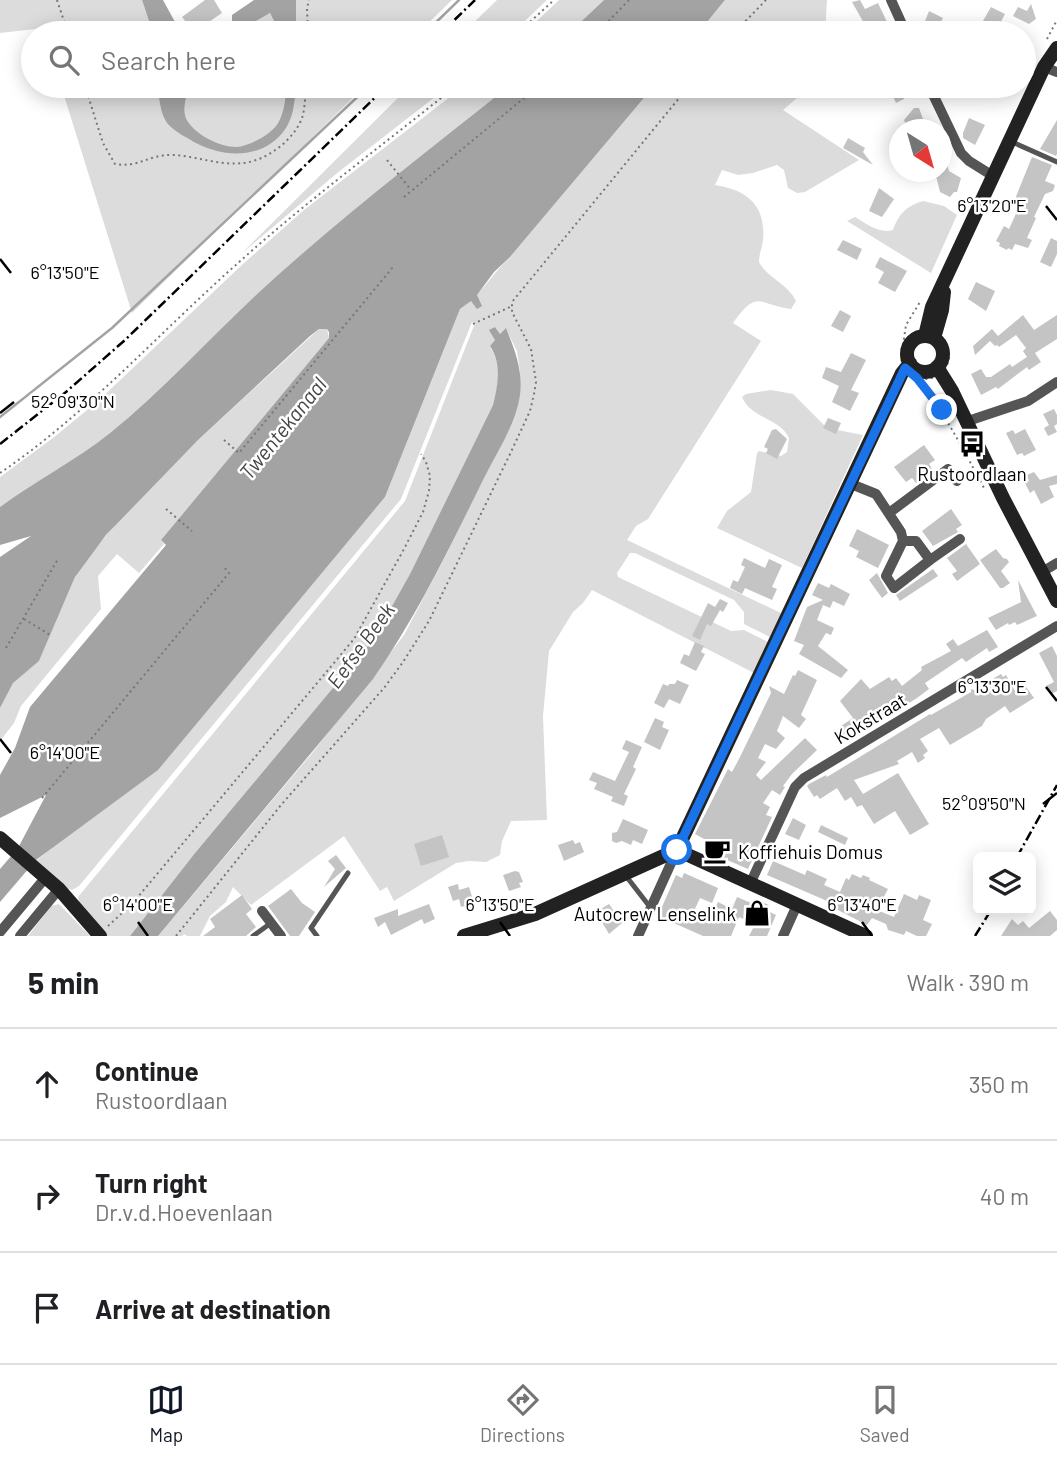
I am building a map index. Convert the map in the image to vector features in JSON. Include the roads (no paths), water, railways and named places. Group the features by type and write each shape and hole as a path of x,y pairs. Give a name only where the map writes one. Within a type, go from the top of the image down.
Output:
{"street":[{"path":"891,0 901,21"},
{"path":"1051,70 1057,25"},
{"path":"1036,96 1051,70 1057,48"},
{"path":"935,98 961,153 981,170 993,176"},
{"path":"930,335 932,307 1010,141 1035,98"},
{"path":"638,936 908,366 909,347 916,338 930,335"},
{"path":"930,335 940,344 943,352 942,360 932,373"},
{"path":"908,366 932,373 952,391 1057,601"},
{"path":"964,419 1028,401 1057,382"},
{"path":"889,513 948,470 957,481"},
{"path":"851,484 876,494 901,532 903,541 886,576 894,588 960,539"},
{"path":"903,541 916,541 930,560"},
{"path":"1042,572 1057,563"},
{"name":"Kokstraat","path":"750,884 795,787 804,778 1057,626"},
{"path":"6,842 59,889 100,936"},
{"path":"464,936 535,914 677,850 866,936"},
{"path":"0,932 42,873"},
{"path":"20,936 59,889"},
{"path":"783,936 797,905"},
{"path":"262,911 281,936"}],"lane":[{"path":"1010,141 1057,162"},
{"path":"317,936 311,928 348,873"},
{"path":"624,874 651,908"},
{"path":"253,936 271,923"}],"water":[{"path":"142,0 163,0 174,21 149,21"},
{"path":"254,0 296,0 296,21 274,21 270,13 256,21 232,21 232,15"},
{"path":"604,0 725,0 708,21 582,21"},
{"path":"159,98 186,98 186,118 195,129 222,145 236,147 260,139 271,131 280,119 285,98 295,98 289,123 276,139 265,147 240,153 214,150 186,137 168,124"},
{"name":"Twentekanaal","path":"494,98 644,98 510,257 494,272 477,295 482,306 477,309 471,301 460,309 385,497 158,770 36,860 0,902 0,869 18,848 46,795 0,818 0,775 15,748 30,707 166,545 161,540 329,338 329,332 327,329 319,329 310,336 198,440 106,535 75,577 39,661 13,683 0,708 0,557 31,536 0,545 0,507 110,433 287,267"},
{"path":"495,327 500,334 506,328 519,369 520,395 515,417 404,631 373,679 158,936 130,936 195,853 373,640 410,574 493,405 498,367 490,346 495,340 489,330"}],"waterway":[{"path":"437,21 459,0"},
{"path":"0,417 112,328 356,98"}],"railway":[{"path":"453,21 475,0"},
{"path":"0,444 66,392 125,340 375,98"},
{"path":"1020,852 1057,785"},
{"path":"975,936 988,915"}],"place":[{"name":"Rustoordlaan","path":"972,444"},
{"name":"Koffiehuis Domus","path":"717,851"},
{"name":"Autocrew Lenselink","path":"757,913"}],"water label":[{"name":"Eefse Beek","path":"360,645"}]}
